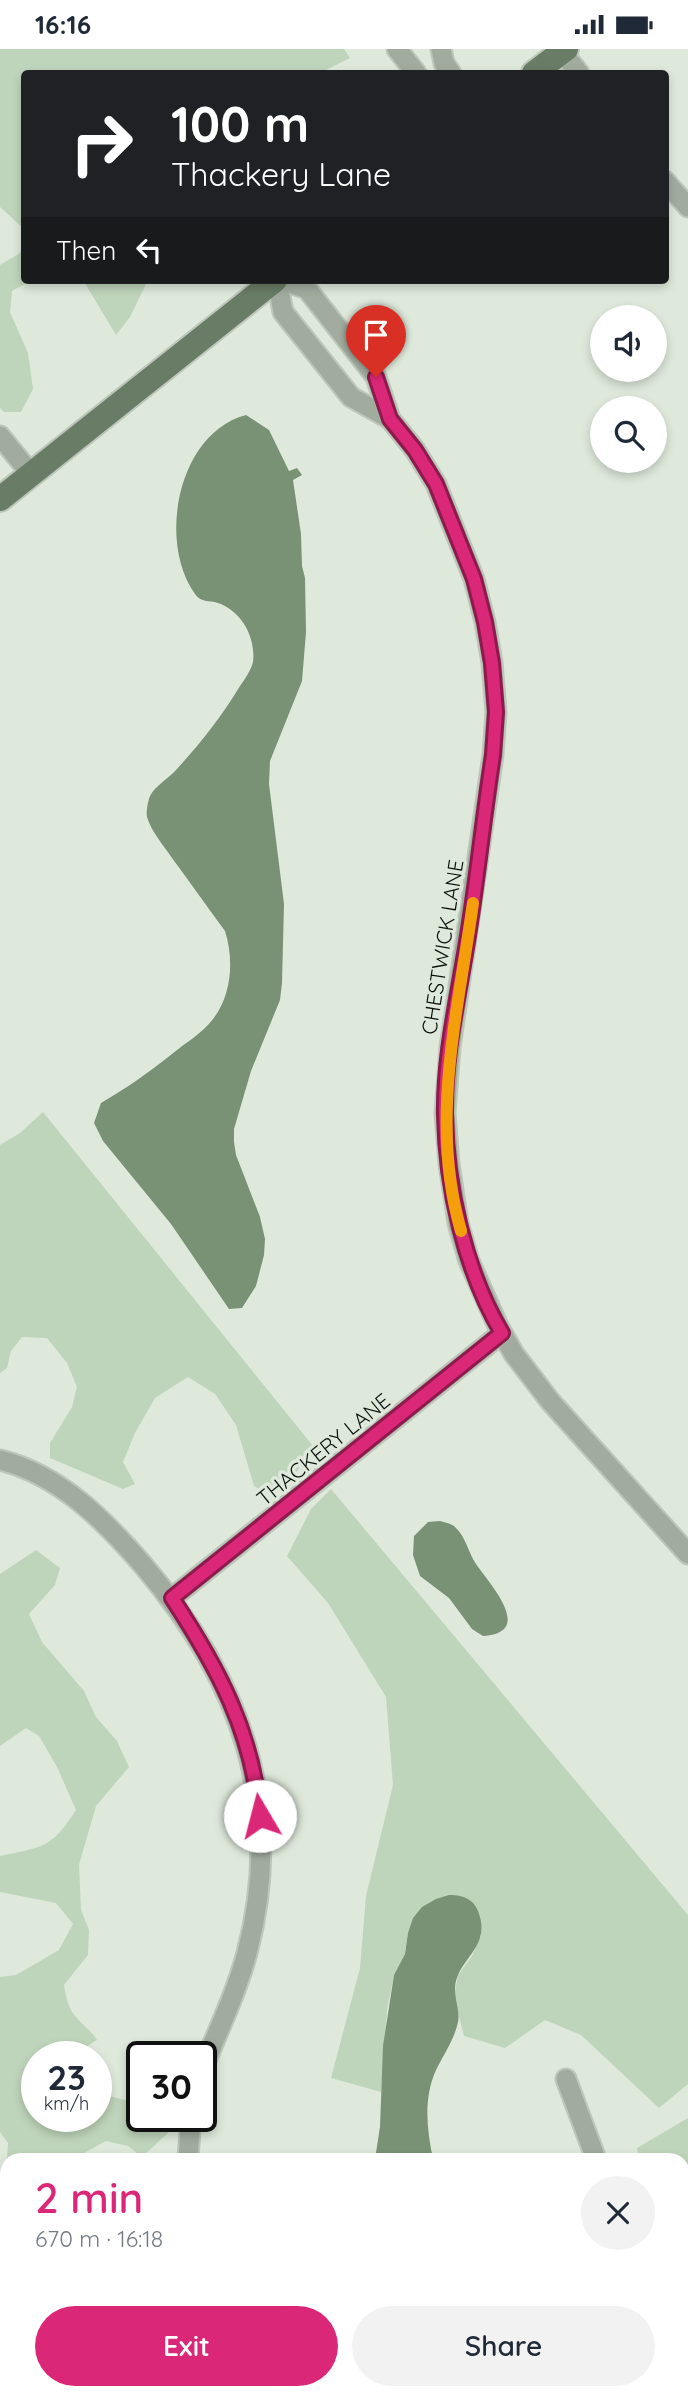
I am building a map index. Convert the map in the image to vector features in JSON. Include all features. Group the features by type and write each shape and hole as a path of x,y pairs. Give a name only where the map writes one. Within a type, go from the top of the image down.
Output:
{"main road":[{"path":"538,70 564,50"},
{"path":"0,499 273,284"}],"street":[{"path":"397,49 414,70"},
{"path":"441,49 449,70"},
{"path":"564,50 577,70"},
{"path":"669,186 688,207"},
{"name":"CHESTWICK LANE","path":"279,284 283,312 351,397 390,419"},
{"name":"CHESTWICK LANE","path":"291,284 307,289 376,377 390,419 415,450 436,484 474,579 485,622 496,712 493,755 450,1047 445,1113 458,1223 470,1261 514,1354 551,1401 688,1554"},
{"path":"0,436 31,474"},
{"name":"THACKERY LANE","path":"172,1598 502,1333"},
{"path":"0,1460 37,1474 63,1489 89,1508 120,1538 172,1598 226,1688 240,1723 258,1796 260,1876 256,1916 246,1955 214,2041"},
{"path":"566,2080 594,2153"},
{"path":"188,2153 190,2132"}],"shaded area":[{"path":"0,49 344,49 350,58 326,70 21,70 21,226 0,207"},
{"path":"21,250 21,284 25,284 12,291 10,312 28,353 33,389 21,412 4,412 0,408 0,265"},
{"path":"85,284 146,284 130,317 116,335"},
{"path":"246,415 269,430 289,471 297,468 302,475 293,480 305,578 306,632 302,681 270,761 269,784 284,904 280,1000 251,1071 234,1129 236,1155 260,1217 265,1239 264,1255 256,1286 242,1308 229,1309 171,1224 103,1141 94,1123 101,1103 120,1092 204,1029 219,1009 228,988 230,953 225,931 158,838 147,812 152,792 194,750 226,708 253,662 252,644 246,627 227,607 197,597 183,572 177,546 181,491 190,466 204,443 223,426"},
{"path":"43,1112 313,1446 294,1476 269,1494 254,1486 236,1425 215,1394 188,1377 155,1398 135,1433 123,1462 135,1484 123,1489 50,1458 50,1443 72,1407 77,1387 67,1363 47,1338 22,1337 11,1351 7,1368 0,1373 0,1145 20,1133"},
{"path":"331,1489 688,1915 688,2084 659,2108 581,2035 545,2020 505,2048 464,2036 454,1997 458,1975 472,1956 481,1936 480,1917 408,1933 405,1954 394,1975 387,2010 381,2092 331,2078 360,1968 366,1896 393,1785 386,1697 328,1603 287,1556 311,1509"},
{"path":"440,1521 459,1531 476,1564 498,1594 508,1617 506,1626 498,1633 483,1636 472,1629 449,1598 420,1576 413,1555 414,1536 428,1522"},
{"path":"36,1550 60,1568 55,1585 29,1614 42,1642 84,1691 96,1717 117,1741 129,1767 96,1806 79,1865 81,1910 89,1930 88,1955 64,1985 71,2011 97,2040 21,2041 21,2132 112,2132 112,2097 126,2100 126,2132 169,2132 146,2153 137,2153 128,2146 106,2141 84,2153 7,2153 8,2143 0,2132 0,1977 16,1975 59,1950 73,1924 56,1903 0,1892 0,1856 44,1844 59,1832 76,1810 57,1767 39,1736 26,1728 0,1746 0,1574"},
{"path":"449,1895 460,1896 473,1903 480,1917 481,1935 458,1975 455,1994 458,2022 429,2092 428,2126 432,2153 376,2153 380,2127 383,2046 394,1975 405,1954 413,1918 422,1907"},
{"path":"688,2118 688,2153 638,2153 637,2148"}],"slow traffic":[{"path":"461,1231 449,1164 445,1113 450,1047 473,903"}],"route":[{"path":"260,1816 250,1758 226,1688 172,1598 502,1333 470,1261 458,1223 445,1113 450,1047 470,928 493,755 496,712 492,663 474,579 457,533 436,484 415,450 390,419 376,377"}]}
